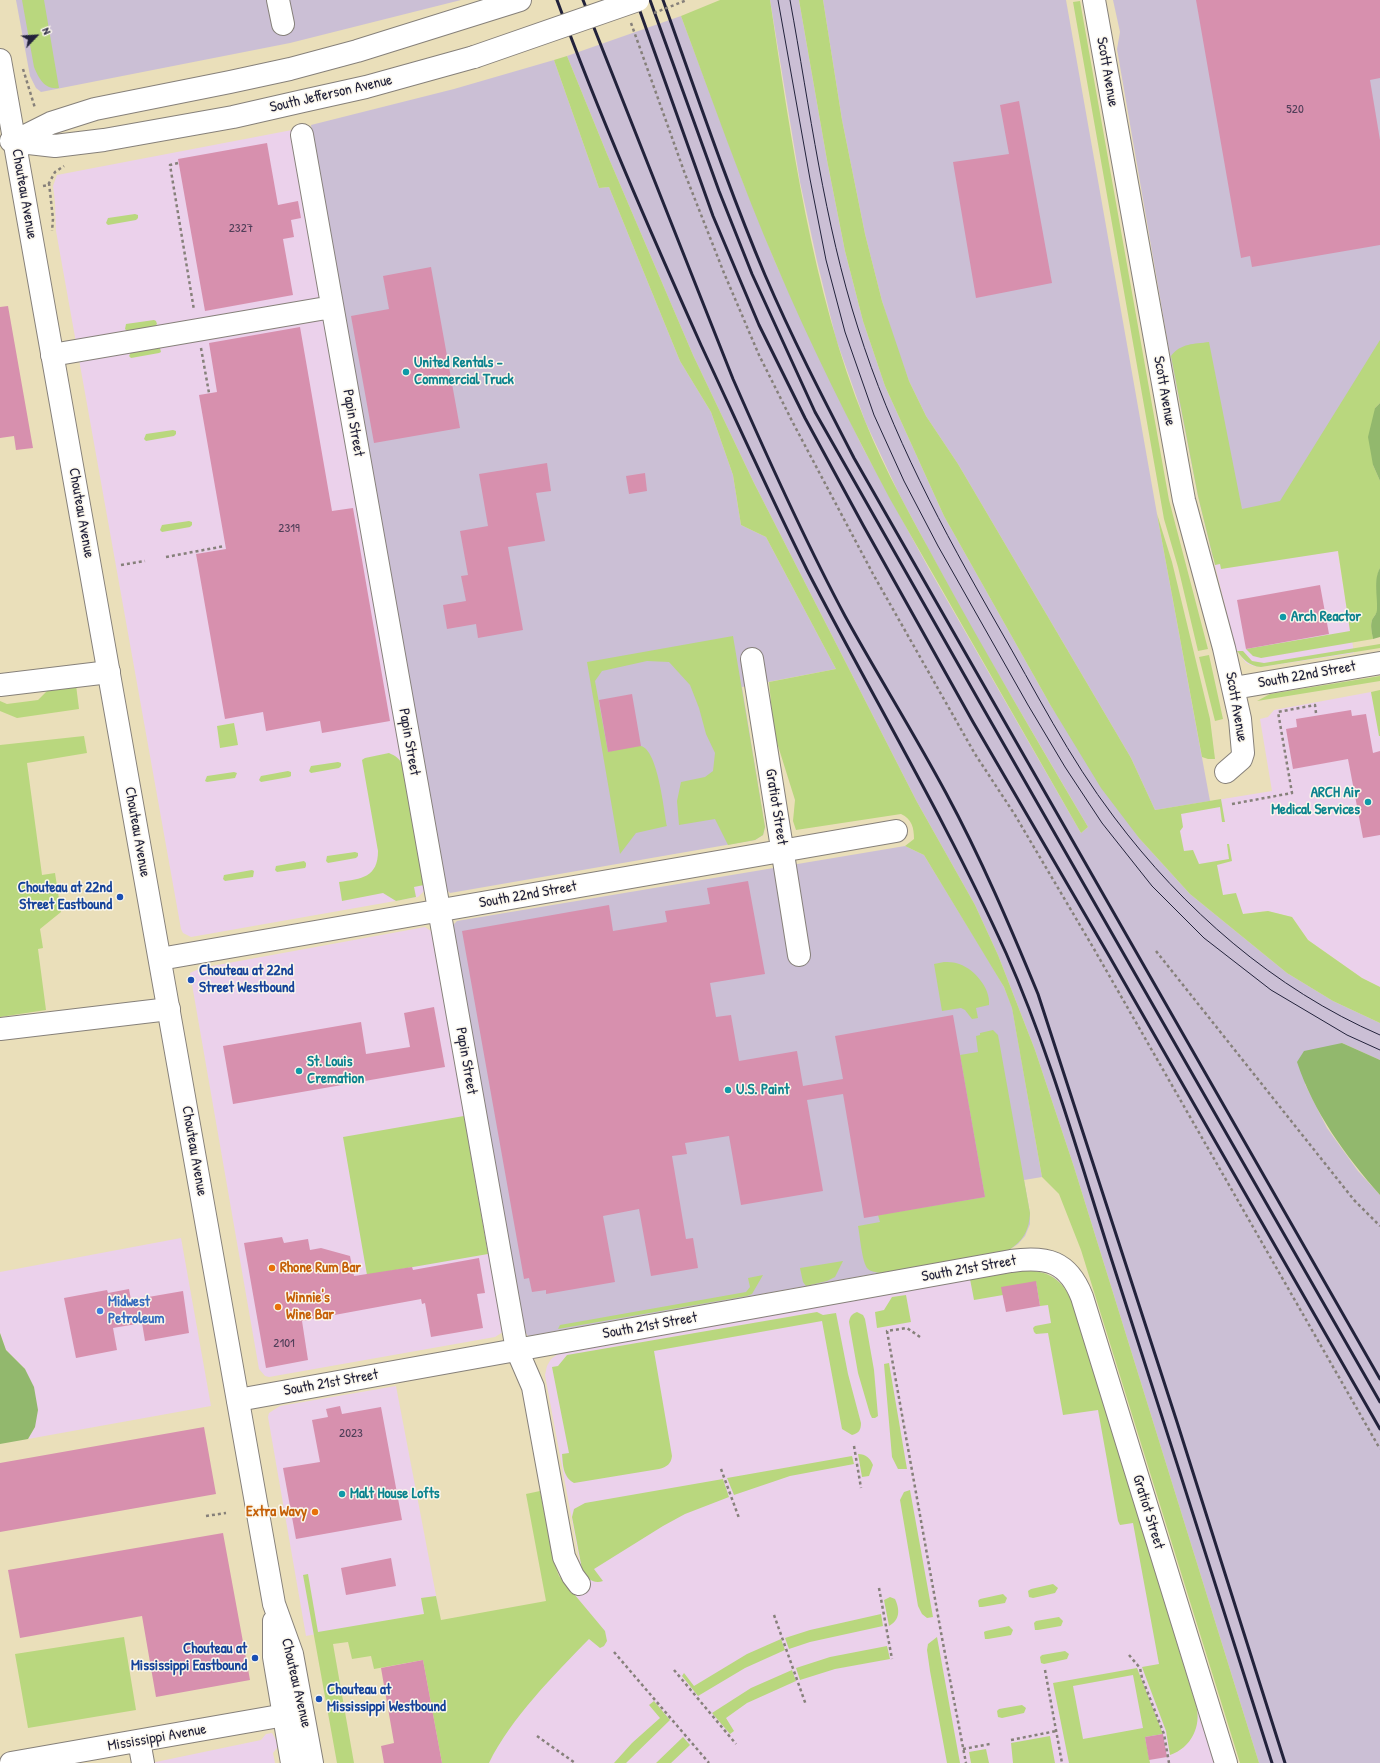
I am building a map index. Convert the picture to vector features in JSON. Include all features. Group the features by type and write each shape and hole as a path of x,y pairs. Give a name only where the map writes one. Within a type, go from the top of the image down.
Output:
{"street":[{"path":"278,0 283,24"},
{"path":"7,142 68,117 95,109 290,69 357,51 520,0"},
{"name":"South Jefferson Avenue","path":"7,142 55,146 104,140 234,116 303,101 373,85 474,57 638,0"},
{"name":"Scott Avenue","path":"1094,0 1184,500 1234,688 1244,744 1243,753 1240,759 1226,772"},
{"name":"Chouteau Avenue","path":"0,60 7,142 52,355 274,1604 292,1654 294,1714 292,1763"},
{"name":"Papin Street","path":"302,135 517,1350 533,1387 564,1557 573,1576 580,1584"},
{"path":"52,355 332,307"},
{"name":"Gratiot Street","path":"752,659 799,955"},
{"name":"South 22nd Street","path":"1234,688 1380,662"},
{"path":"0,685 109,672"},
{"name":"South 22nd Street","path":"160,959 896,832"},
{"path":"0,1030 169,1009"},
{"name":"South 21st Street","path":"238,1400 1024,1259 1045,1260 1062,1266"},
{"name":"Gratiot Street","path":"1062,1266 1076,1283 1082,1297 1226,1763"},
{"name":"Chouteau Avenue","path":"294,1714 312,1763"},
{"name":"Mississippi Avenue","path":"11,1763 294,1714"},
{"path":"139,1741 143,1763"}],"path":[{"path":"630,21 685,174 724,273 759,355 792,421 873,574 975,754 1015,815 1094,949 1380,1449"},
{"path":"29,84 40,128"},
{"path":"178,163 170,165 209,393"},
{"path":"44,186 49,183 53,174 52,170"},
{"path":"166,557 225,546"},
{"path":"121,565 145,561"},
{"path":"1232,804 1292,793 1278,712 1315,704 1316,713"},
{"path":"1156,951 1345,1188 1380,1226"},
{"path":"920,1337 907,1328 887,1331 966,1763"},
{"path":"854,1446 861,1488"},
{"path":"721,1469 739,1518"},
{"path":"206,1516 226,1513"},
{"path":"879,1588 892,1659"},
{"path":"774,1615 806,1705"},
{"path":"614,1652 709,1763"},
{"path":"1129,1655 1140,1668 1142,1678 1164,1734 1169,1763"},
{"path":"674,1670 736,1744"},
{"path":"1044,1670 1062,1763"},
{"path":"1011,1740 1056,1732"},
{"path":"536,1736 575,1763"},
{"path":"963,1749 990,1744"}],"shaded area":[{"path":"16,0 461,0 290,43 41,92 36,88 30,76"},
{"path":"770,0 799,0 827,160 845,251 863,321 885,386 944,516 1051,706 1139,838 1190,894 1287,973 1333,1001 1380,1023 1380,1060 1342,1043 1305,1084 1327,1128 1358,1171 1380,1195 1380,1763 1259,1763 1074,1167 1035,1050 998,955 975,905 917,802 754,483 693,355 567,56 681,16 743,182 776,264 863,448 928,567 1081,833 1088,827 969,624 900,496 865,421 836,339 817,261 800,182"},
{"path":"823,0 1066,0 1157,514 1210,801 1155,810 1131,758 958,464 926,416 909,381 882,301 865,234 842,120"},
{"path":"1113,0 1380,0 1380,365 1335,535 1213,558 1198,496 1168,344 1117,49 1120,32"},
{"path":"554,60 599,188 609,187 680,361 711,412 733,475 741,525 766,537 836,669 742,687 765,827 763,835 755,840 450,893 444,887 311,125 454,89"},
{"path":"292,130 424,891 418,897 191,937 183,933 181,929 56,231 53,186 57,175"},
{"path":"1335,535 1354,653 1261,667 1246,663 1235,646 1213,558"},
{"path":"1371,692 1380,736 1380,987 1362,978 1308,940 1292,917 1267,911 1243,914 1207,890 1155,810 1272,791 1260,719 1268,717 1274,710"},
{"path":"905,846 924,855 1004,987 1012,1007 1042,1177 1024,1180 1030,1213 1030,1224 1025,1236 1018,1244 1009,1250 528,1336 525,1332 453,930 454,924 457,921"},
{"path":"425,927 431,931 433,936 503,1332 495,1337 269,1377 265,1376 259,1369 190,973 201,968"},
{"path":"181,1238 211,1406 28,1439 35,1427 25,1369 6,1350 0,1333 0,1272"},
{"path":"1015,1271 1038,1271 1057,1278 1071,1299 1215,1763 451,1763 582,1574 545,1375 547,1366 551,1359 566,1351"},
{"path":"396,1386 439,1611 306,1636 268,1417 269,1413 280,1406"},
{"path":"272,1733 277,1742 277,1748 273,1753 275,1763 151,1763 261,1740 266,1734"}],"green space":[{"path":"22,0 44,0 59,88 50,87 43,83 34,67"},
{"path":"720,0 770,0 795,160 817,267 831,320 865,421 890,476 938,566 1088,827 1081,833 890,499 830,383 802,324 739,172 681,16"},
{"path":"799,0 823,0 842,120 865,234 882,301 909,381 926,416 958,464 1131,758 1155,810 1221,799 1225,822 1222,822 1220,807 1181,814 1183,827 1180,831 1184,851 1193,850 1199,864 1229,859 1227,844 1229,844 1232,861 1217,865 1223,895 1236,893 1243,914 1268,911 1292,917 1308,940 1362,978 1380,987 1380,1023 1333,1001 1287,973 1190,894 1139,838 1101,788 1051,706 944,516 885,386 863,321 845,251 827,160"},
{"path":"1080,1 1169,500 1208,649 1198,651 1178,567 1164,519 1073,2"},
{"path":"567,56 693,355 754,483 917,802 975,905 998,955 1035,1050 1074,1167 1259,1763 1240,1763 1081,1250 1059,1194 1042,1177 1012,1008 1004,987 924,855 905,846 914,839 912,824 908,818 901,814 796,830 793,821 795,800 774,733 769,682 836,669 766,537 741,525 733,475 711,412 680,361 609,187 599,188 554,60"},
{"path":"135,214 138,215 136,220 108,225 106,223 108,218"},
{"path":"154,320 157,324 155,326 127,331 125,329 126,324"},
{"path":"1380,340 1380,403 1375,408 1373,465 1380,481 1380,568 1377,579 1378,608 1371,625 1373,639 1261,658 1253,656 1246,649 1350,631 1338,551 1221,569 1220,564 1215,565 1198,496 1171,356 1183,346 1209,342 1242,509 1280,501"},
{"path":"158,347 160,348 161,352 159,353 131,358 129,356 131,352"},
{"path":"1380,403 1380,481 1373,465 1368,437 1375,408"},
{"path":"173,430 176,431 174,436 146,441 144,439 146,434"},
{"path":"1157,514 1172,562 1210,719 1215,759 1202,757"},
{"path":"189,521 192,522 190,527 162,532 160,530 162,525"},
{"path":"1380,568 1380,637 1373,639 1371,625 1377,611 1376,583"},
{"path":"733,636 765,827 763,835 755,840 728,845 715,819 679,825 677,801 681,782 705,777 713,771 715,753 706,734 699,708 690,685 669,662 647,661 602,671 595,681 608,752 638,746 641,746 647,750 656,769 667,826 636,833 620,854 587,662"},
{"path":"1380,644 1380,648 1261,667 1247,662 1237,651 1243,651 1252,661 1264,663"},
{"path":"1209,655 1223,719 1215,721 1199,657"},
{"path":"1380,676 1380,681 1257,701 1270,694"},
{"path":"76,685 79,709 17,718 0,711 0,701 7,704 38,700 50,688"},
{"path":"1380,690 1380,736 1379,736 1371,692"},
{"path":"234,723 238,745 220,748 217,726"},
{"path":"84,736 87,753 27,763 42,875 55,873 61,912 40,929 43,948 38,949 46,1010 0,1017 0,745"},
{"path":"389,753 398,758 403,766 424,885 414,887 416,897 396,901 383,893 342,901 339,882 355,880 367,875 372,871 377,860 378,851 362,760"},
{"path":"338,762 341,763 339,768 311,773 309,771 311,766"},
{"path":"288,771 291,772 291,776 289,777 261,782 259,780 261,776"},
{"path":"234,772 237,773 235,778 205,781 207,776"},
{"path":"355,852 358,853 356,858 328,863 326,861 327,856"},
{"path":"304,861 306,863 305,868 277,872 275,870 276,866"},
{"path":"252,870 254,871 253,877 225,881 223,879 224,875"},
{"path":"944,962 956,963 969,969 984,985 989,998 989,1005 976,1008 978,1018 972,1019 965,1010 961,1008 942,1011 934,964"},
{"path":"993,1030 998,1035 1030,1213 1025,1234 1009,1250 880,1273 871,1271 868,1269 864,1261 858,1226 880,1222 878,1215 985,1197 960,1055 978,1052 976,1036 980,1035 980,1033"},
{"path":"1342,1043 1380,1060 1380,1195 1355,1165 1332,1133 1312,1099 1297,1062 1304,1051"},
{"path":"464,1116 488,1254 367,1275 343,1137"},
{"path":"843,1261 835,1277 827,1281 806,1286 803,1282 800,1268"},
{"path":"1028,1270 1049,1275 1059,1281 1071,1299 1196,1705 1197,1721 1193,1735 1184,1747 1170,1755 1166,1731 1142,1667 1159,1664 1133,1523 1120,1525 1118,1521 1098,1410 1063,1415 1048,1333 1036,1334 1033,1328 1035,1326 1051,1323 1048,1305 1040,1306 1036,1282 1003,1295 974,1300 970,1279"},
{"path":"763,1275 752,1294 747,1296 558,1329 560,1325 746,1292 750,1287 748,1278"},
{"path":"906,1295 911,1322 877,1328 875,1312 884,1310 892,1297"},
{"path":"817,1312 823,1315 836,1313 848,1374 861,1423 858,1432 852,1435 842,1429 822,1321 654,1351 672,1456 670,1463 659,1469 574,1483 566,1474 562,1454 569,1453 552,1367 558,1366 567,1355"},
{"path":"857,1312 863,1315 865,1319 874,1370 878,1416 875,1418 872,1418 870,1414 858,1373 849,1322 850,1318"},
{"path":"0,1333 6,1350 25,1369 34,1387 38,1410 35,1427 28,1439 0,1444"},
{"path":"889,1363 907,1469 898,1469 892,1457 884,1364"},
{"path":"858,1454 869,1458 873,1465 869,1476 862,1477"},
{"path":"852,1456 854,1464 790,1476 734,1495 727,1478"},
{"path":"723,1479 729,1497 685,1514 594,1569 603,1581 596,1582 590,1580 586,1575 582,1569 572,1517 574,1509 585,1503"},
{"path":"910,1490 933,1617 927,1618 922,1614 918,1606 900,1500 904,1492"},
{"path":"540,1491 554,1563 559,1576 605,1631 607,1641 604,1646 600,1648 589,1639 521,1713 498,1746 489,1763 442,1763 423,1660 374,1669 371,1656 352,1659 348,1642 333,1644 354,1763 337,1763 303,1575 308,1574 318,1632 424,1614 421,1598 436,1596 441,1620 546,1601 526,1494"},
{"path":"1053,1584 1058,1588 1055,1593 1033,1598 1029,1597 1028,1591 1031,1589"},
{"path":"1003,1594 1007,1598 1005,1603 979,1607 978,1601 980,1599"},
{"path":"890,1597 895,1599 898,1607 898,1614 893,1624 889,1626 884,1600"},
{"path":"881,1614 883,1626 810,1642 789,1649 785,1638 810,1630"},
{"path":"1059,1617 1063,1621 1061,1626 1035,1630 1034,1623 1036,1621"},
{"path":"1009,1626 1013,1630 1011,1635 985,1639 984,1632"},
{"path":"124,1637 136,1710 28,1728 15,1654"},
{"path":"937,1637 960,1763 947,1763 930,1671 927,1650 928,1644"},
{"path":"781,1639 785,1650 745,1668 698,1696 682,1676 684,1673 694,1686 747,1654"},
{"path":"887,1646 890,1659 835,1669 800,1680 796,1668 830,1657"},
{"path":"1065,1651 1069,1654 1067,1659 1044,1664 1041,1663 1040,1657 1042,1655"},
{"path":"1137,1668 1163,1734 1145,1737 1150,1763 1069,1763 1053,1683","holes":["1133,1675 1143,1728 1083,1739 1073,1686"]},
{"path":"792,1670 796,1681 747,1703 726,1718 734,1731 730,1734 712,1713 751,1688"},
{"path":"654,1701 670,1720 626,1763 614,1763 632,1743 660,1718 649,1705"},
{"path":"1022,1705 1026,1708 1024,1713 1002,1718 998,1717 997,1711 999,1709"},
{"path":"1050,1736 1055,1763 1013,1763 1011,1743"},
{"path":"683,1737 690,1745 671,1763 656,1763"},
{"path":"986,1749 989,1763 971,1763 969,1752"}],"building":[{"path":"1196,0 1380,0 1380,78 1370,80 1380,140 1380,245 1252,267 1250,256 1241,258"},
{"path":"1019,101 1052,283 976,298 953,162 1009,154 1000,105"},
{"path":"267,143 278,205 298,201 301,218 291,220 294,237 283,239 293,295 205,311 178,159"},
{"name":"United Rentals - Commercial Truck","path":"431,267 460,428 374,443 351,316 389,309 383,276"},
{"path":"8,306 33,448 16,450 14,436 0,438 0,307"},
{"path":"300,327 332,511 353,508 390,721 322,733 320,721 266,731 263,712 225,719 196,554 226,549 199,395 217,392 209,343"},
{"path":"547,463 551,491 536,493 545,541 508,547 523,630 478,638 476,624 447,629 443,605 466,601 461,576 468,575 460,531 488,526 479,474"},
{"path":"645,473 647,491 629,494 626,476"},
{"name":"Arch Reactor","path":"1320,585 1329,634 1246,649 1237,600"},
{"path":"632,694 641,746 608,752 599,700"},
{"name":"ARCH Air Medical Services","path":"1351,710 1352,716 1366,714 1373,753 1380,751 1380,835 1363,838 1348,759 1293,769 1286,729 1297,727 1296,719"},
{"name":"U.S. Paint","path":"748,881 765,974 710,983 716,1017 731,1015 739,1061 797,1051 803,1086 843,1079 835,1036 953,1015 985,1197 864,1218 843,1094 807,1100 823,1191 741,1205 729,1136 685,1143 687,1154 672,1156 686,1239 693,1238 698,1268 651,1276 639,1209 603,1216 615,1282 546,1294 546,1290 532,1292 529,1278 524,1279 462,931 609,905 613,931 667,922 665,911 710,904 707,888"},
{"name":"St. Louis Cremation","path":"434,1007 445,1067 233,1104 223,1046 361,1022 366,1054 410,1047 404,1013"},
{"path":"282,1237 284,1243 308,1239 310,1250 321,1248 350,1256 354,1276 412,1267 413,1270 479,1258 485,1293 477,1294 483,1328 431,1337 425,1303 422,1304 421,1299 302,1321 308,1360 266,1368 244,1243"},
{"path":"1036,1281 1040,1306 1006,1312 1001,1287"},
{"name":"Midwest Petroleum","path":"129,1289 131,1300 183,1291 189,1333 145,1341 142,1323 113,1328 117,1350 76,1358 64,1298 107,1290 108,1293"},
{"name":"Malt House Lofts","path":"340,1406 342,1414 381,1407 402,1520 296,1539 283,1468 320,1462 312,1420 328,1417 326,1409"},
{"path":"204,1427 216,1494 0,1532 0,1463"},
{"path":"223,1533 250,1680 156,1697 142,1616 20,1638 8,1570"},
{"path":"391,1558 396,1586 346,1595 341,1568"},
{"path":"423,1660 442,1763 384,1763 381,1746 394,1743 381,1668"},
{"path":"1163,1734 1167,1757 1149,1760 1145,1737"}],"tram line":[{"path":"778,0 826,260 845,332 874,415 904,481 938,546 1028,705 1065,767 1102,823 1152,886 1204,938 1271,990 1347,1035 1380,1050"},
{"path":"790,0 819,165 836,247 846,288 871,367 902,444 938,517 1039,699 1067,748 1114,817 1141,851 1201,914 1233,943 1267,970 1303,994 1341,1016 1380,1035"}],"railway":[{"path":"557,0 590,87 644,217 766,486 832,618 935,808 983,904 1022,990 1063,1106 1272,1763"},
{"path":"583,0 733,379 773,469 815,558 845,616 921,748 959,818 995,892 1038,994 1177,1422 1285,1763"},
{"path":"636,0 713,216 759,325 805,418 973,722 1108,954 1380,1429"},
{"path":"650,0 719,191 752,274 815,412 1380,1402"},
{"path":"663,0 725,173 765,275 797,345 854,458 1380,1379"}],"place":[{"name":"United Rentals - Commercial Truck","path":"406,372"},
{"name":"Arch Reactor","path":"1283,617"},
{"name":"ARCH Air Medical Services","path":"1368,802"},
{"name":"Chouteau at 22nd Street Eastbound","path":"120,897"},
{"name":"Chouteau at 22nd Street Westbound","path":"191,980"},
{"name":"St. Louis Cremation","path":"299,1071"},
{"name":"U.S. Paint","path":"728,1090"},
{"name":"Rhone Rum Bar","path":"272,1268"},
{"name":"Winnie's Wine Bar","path":"278,1307"},
{"name":"Midwest Petroleum","path":"100,1311"},
{"name":"Malt House Lofts","path":"342,1494"},
{"name":"Extra Wavy","path":"315,1512"},
{"name":"Chouteau at Mississippi Eastbound","path":"255,1658"},
{"name":"Chouteau at Mississippi Westbound","path":"319,1699"}]}
